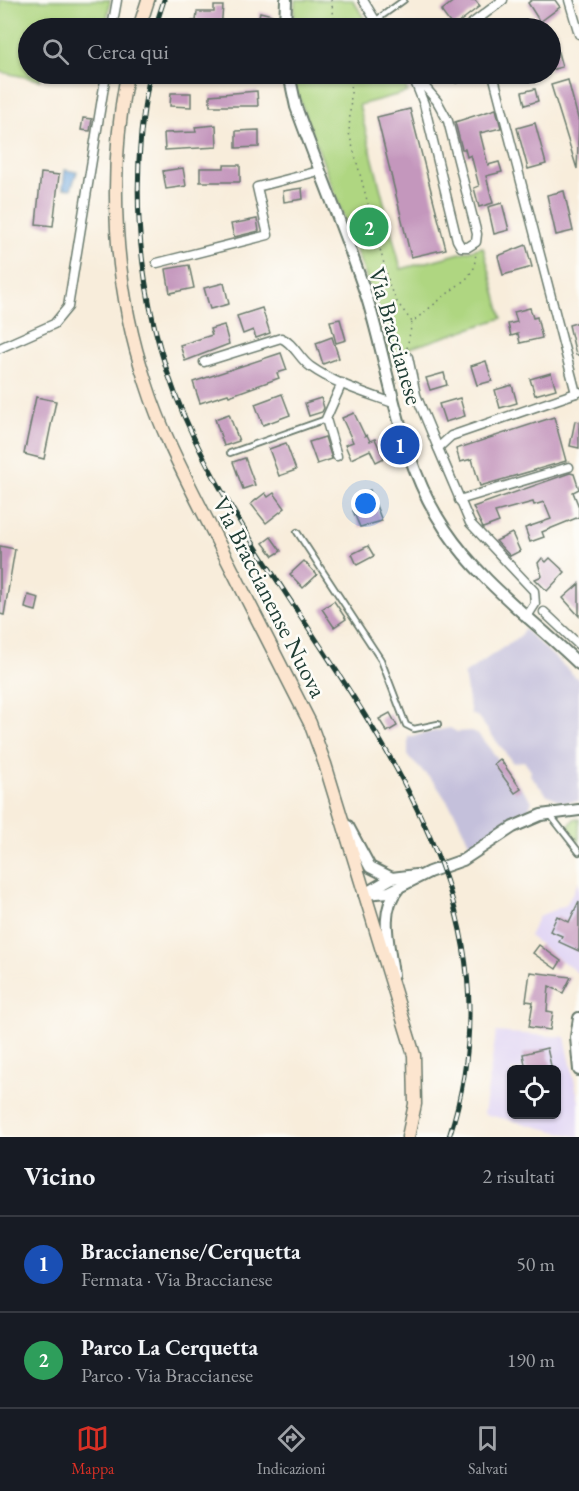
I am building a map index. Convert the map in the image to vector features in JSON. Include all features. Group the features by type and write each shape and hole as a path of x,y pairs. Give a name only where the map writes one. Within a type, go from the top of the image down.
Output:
{"main road":[{"path":"142,18 148,0"},
{"name":"Via Braccianense Nuova","path":"125,84 118,131 116,208 127,313 138,359 171,449 310,723 414,1055 415,1104 408,1137"}],"street":[{"path":"114,18 117,0"},
{"path":"285,0 285,18"},
{"path":"363,0 373,18"},
{"path":"479,18 503,0"},
{"path":"569,0 579,34"},
{"path":"0,348 57,322 68,307 103,84"},
{"name":"Via Braccianese","path":"291,84 296,107 367,300 393,403 421,487 443,526 471,562 526,618 579,664"},
{"path":"417,84 424,104 457,240 461,247 473,245 477,234 448,121 437,101 422,84"},
{"path":"438,448 451,436 577,393 496,84"},
{"path":"157,263 268,236 257,187 319,171"},
{"path":"204,362 281,338 311,368 393,403"},
{"path":"408,357 416,395 466,516 478,532 531,586 536,596 536,604 526,618"},
{"path":"337,456 326,419 342,382"},
{"path":"459,500 569,467"},
{"path":"536,604 579,645"},
{"path":"536,626 544,612"},
{"path":"334,795 370,867 392,878"},
{"path":"364,894 398,889 429,872 463,860 519,824 549,813 579,810"},
{"path":"364,894 392,878 429,872"},
{"path":"394,990 386,923 388,904 398,889"},
{"path":"579,1018 576,1037 579,1070"}],"lane":[{"path":"385,18 404,0"},
{"path":"230,453 326,419"},
{"path":"297,532 381,660 406,725 414,729 438,724"},
{"path":"549,813 579,852"}],"path":[{"path":"331,0 334,18"},
{"path":"351,84 349,133 391,290 396,302 412,322"},
{"path":"408,357 407,340 412,322 471,273 476,257 473,245"}],"shaded area":[{"path":"524,629 579,680 579,801 563,802 546,794 530,775 531,771 524,761 513,763 478,717 471,714 464,674 520,636"},
{"path":"450,728 457,732 471,731 478,734 532,801 528,811 518,813 470,845 456,815 435,783 408,757 408,737"},
{"path":"579,881 579,974 529,936 539,916 566,905"},
{"path":"496,1032 565,1037 579,1102 579,1137 484,1114"}],"green space":[{"path":"0,0 110,0 107,18 18,18 18,76 0,72"},
{"path":"295,0 353,0 364,18 294,18"},
{"path":"295,84 404,84 408,92 359,105 401,269 483,247 502,318 389,355 379,312"},
{"path":"574,819 579,819 579,843 568,827"}],"water":[{"path":"65,170 77,172 71,189 63,188"}],"building":[{"path":"455,0 475,0 480,6 465,18 446,18 441,11"},
{"path":"532,0 555,0 560,7 545,18 537,18 528,3"},
{"path":"214,6 223,6 222,18 196,18 197,12 214,12"},
{"path":"260,12 272,15 271,18 259,18"},
{"path":"568,80 579,122 577,169 551,85 561,84"},
{"path":"535,89 538,101 525,105 522,92"},
{"path":"257,91 258,106 210,106 210,95"},
{"path":"171,93 191,93 191,107 170,106"},
{"path":"410,109 446,249 411,257 377,117"},
{"path":"496,109 501,128 480,133 488,165 499,162 502,172 486,176 493,203 479,207 474,188 479,186 471,155 467,157 465,149 462,149 455,122"},
{"path":"83,118 92,119 90,131 81,130"},
{"path":"535,123 546,164 528,169 517,128"},
{"path":"216,125 217,147 165,150 164,133 196,132 195,127"},
{"path":"259,130 259,147 236,148 236,131"},
{"path":"224,165 240,165 240,182 200,182 200,168 224,168"},
{"path":"183,168 186,186 166,189 163,171"},
{"path":"41,173 59,175 53,226 36,224"},
{"path":"302,188 303,199 284,202 283,191"},
{"path":"564,191 573,231 556,235 547,195"},
{"path":"502,203 509,230 494,234 488,207"},
{"path":"257,219 259,231 234,237 231,224"},
{"path":"526,245 532,267 503,275 498,256"},
{"path":"189,265 194,288 170,293 166,269"},
{"path":"224,283 229,304 210,309 204,288"},
{"path":"262,308 270,333 256,338 253,330 243,334 237,316"},
{"path":"530,308 533,318 537,317 542,338 520,343 518,334 511,336 508,324 517,322 514,312"},
{"path":"340,319 346,340 336,343 330,321"},
{"path":"579,322 579,355 576,355 569,325"},
{"path":"224,325 229,344 185,361 180,345 212,335 210,329"},
{"path":"332,337 339,358 323,364 316,343"},
{"path":"281,353 287,370 277,373 279,378 229,396 228,394 200,403 193,382"},
{"path":"486,361 492,381 477,385 471,366"},
{"path":"444,373 447,385 430,390 426,378"},
{"path":"551,373 556,389 535,395 530,379"},
{"path":"512,385 517,403 500,408 495,390"},
{"path":"282,394 290,415 263,425 255,404"},
{"path":"36,397 56,401 44,459 24,454"},
{"path":"321,398 324,408 322,412 309,416 305,403"},
{"path":"460,398 465,416 445,422 439,404"},
{"path":"354,413 365,436 367,435 370,441 375,439 384,458 376,462 370,450 351,459 345,445 353,442 342,418"},
{"path":"229,414 239,441 224,446 215,419"},
{"path":"554,417 566,461 480,486 472,459 460,462 456,449"},
{"path":"575,421 579,422 579,448 570,446"},
{"path":"325,437 332,459 317,464 309,442"},
{"path":"286,443 296,470 279,476 269,449"},
{"path":"245,458 255,485 243,489 233,462"},
{"path":"570,473 574,474 579,489 573,492 579,507 579,517 542,532 544,537 530,542 525,528 551,519 544,502 534,505 533,502 495,512 499,522 483,528 473,507"},
{"path":"370,490 382,521 360,527 353,511 362,507 357,495"},
{"path":"265,493 268,497 274,493 285,508 266,523 251,504"},
{"path":"512,533 520,551 510,556 496,541"},
{"path":"271,537 281,551 273,556 263,543"},
{"path":"0,546 15,549 4,615 0,614"},
{"path":"368,546 374,556 357,565 352,554"},
{"path":"542,558 546,562 550,558 565,572 547,591 535,579 542,576 538,563"},
{"path":"304,561 317,575 303,588 290,574"},
{"path":"579,584 579,616 563,598"},
{"path":"28,595 39,598 36,611 25,608"},
{"path":"334,601 346,619 334,627 322,609"},
{"path":"390,713 397,726 387,732 379,719"},
{"path":"500,759 521,789 515,793 494,764"},
{"path":"579,901 579,951 559,942 562,936 550,931 557,916 569,922"},
{"path":"539,945 561,961 556,969 533,953"},
{"path":"530,972 571,977 563,993 549,986 547,1011 553,1012 550,1030 529,1027 533,1002 526,1001"},
{"path":"547,1048 551,1065 525,1065 523,1054"}],"railway":[{"path":"158,18 164,0"},
{"path":"148,84 142,120 139,166 142,259 161,351 176,395 194,438 240,522 396,768 437,854 462,942 468,1036 449,1137"}],"place":[{"name":"Parco La Cerquetta","path":"369,227"},
{"name":"Braccianense/Cerquetta","path":"400,445"}]}
